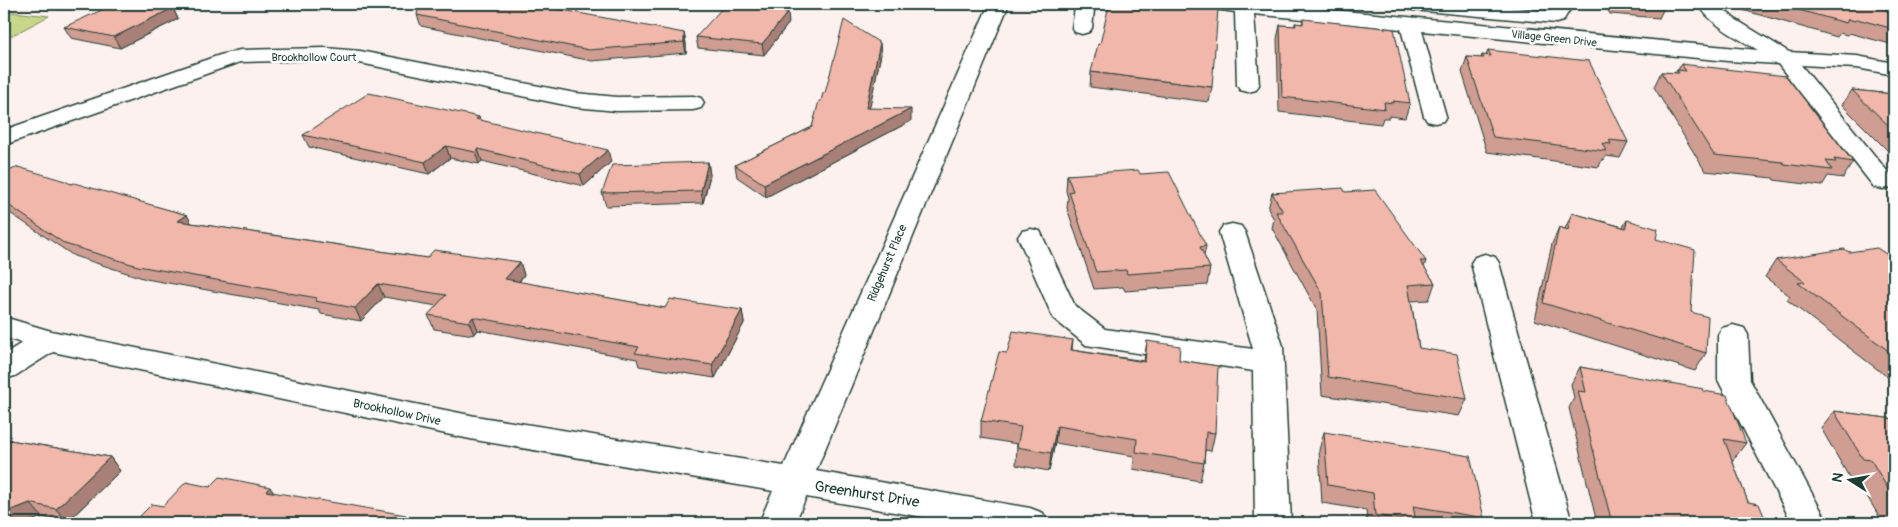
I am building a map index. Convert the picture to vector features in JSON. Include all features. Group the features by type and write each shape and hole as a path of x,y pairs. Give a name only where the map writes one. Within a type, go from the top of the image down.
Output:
{"street":[{"name":"Ridgehurst Place","path":"777,523 999,4"},
{"path":"1082,28 1086,8 1091,4"},
{"name":"Village Green Drive","path":"1214,4 1411,14 1728,55 1857,62 1894,68"},
{"path":"1435,116 1411,14 1556,16 1562,6 1561,4"},
{"path":"1708,4 1728,23 1784,58 1882,182"},
{"path":"1244,7 1248,85"},
{"name":"Brookhollow Court","path":"4,138 240,56 325,54 360,57 575,100 617,104 693,103"},
{"path":"1232,232 1268,346 1273,523"},
{"path":"1031,237 1063,311 1097,338 1269,362"},
{"path":"1485,264 1502,318 1522,407 1554,523"},
{"name":"Brookhollow Drive","path":"4,327 49,341 475,428 793,482"},
{"path":"1733,335 1734,380 1810,523"},
{"path":"4,368 49,341"},
{"name":"Greenhurst Drive","path":"793,482 966,510 1030,523"}],"green space":[{"path":"4,11 49,16 9,37 4,36"}],"building":[{"path":"115,4 149,4 173,8 114,37 64,27"},
{"path":"419,4 509,4 544,9 547,7 684,33 684,42 589,50 417,15"},
{"path":"1125,4 1174,4 1218,9 1212,87 1091,72 1109,5 1124,6"},
{"path":"1618,4 1661,4 1664,8"},
{"path":"1777,4 1889,4 1885,9 1894,17 1894,29 1857,19 1855,21 1848,19 1846,23"},
{"path":"725,5 788,12 762,44 696,37"},
{"path":"1303,19 1394,29 1410,103 1384,102 1385,109 1282,97 1280,25 1296,26 1295,23 1303,24"},
{"path":"844,20 880,43 866,108 911,109 764,184 735,165 812,127 819,101 821,101 823,93 825,93"},
{"path":"1488,50 1589,61 1628,142 1609,140 1611,144 1602,143 1606,151 1493,137 1467,57 1484,58 1482,55 1491,56"},
{"path":"1681,64 1786,76 1853,162 1834,159 1836,162 1826,161 1832,170 1784,164 1783,162 1714,155 1661,72 1679,73 1677,70 1686,71"},
{"path":"1852,90 1894,94 1894,131"},
{"path":"369,93 479,117 476,119 608,150 580,174 478,149 475,152 446,146 425,162 303,135"},
{"path":"708,162 701,191 602,193 612,165"},
{"path":"18,167 71,184 74,183 187,215 178,221 427,258 434,250 520,262 505,279 665,308 670,299 742,310 712,365 635,353 639,347 473,317 469,322 428,315 446,295 378,284 355,308 315,301 317,298 138,266 65,244 4,202 4,173"},
{"path":"1138,170 1140,174 1169,172 1206,246 1200,247 1210,268 1127,274 1126,270 1096,272 1069,192 1073,191 1067,175"},
{"path":"1343,188 1345,192 1375,190 1426,261 1420,261 1435,283 1408,285 1419,348 1457,354 1467,399 1328,377 1322,293 1276,212 1283,212 1272,193"},
{"path":"1572,213 1626,228 1627,220 1658,229 1656,239 1695,250 1691,312 1708,317 1706,353 1543,303 1559,227 1568,230"},
{"path":"1877,248 1894,259 1894,355 1798,283 1805,282 1776,260 1844,249 1849,252"},
{"path":"1013,331 1073,340 1071,350 1145,362 1147,341 1180,346 1179,360 1218,366 1215,433 1206,432 1204,463 1136,452 1137,439 1057,426 1051,453 1017,447 1021,427 981,421 999,352 1007,353"},
{"path":"1580,367 1704,389 1703,391 1727,395 1746,443 1724,439 1748,502 1759,504 1767,523 1612,523 1578,391 1586,392"},
{"path":"1834,411 1894,419 1894,499 1871,460 1863,459"},
{"path":"1324,432 1470,456 1484,518 1413,506 1416,522 1375,515 1373,493 1328,485"},
{"path":"4,439 110,457 56,509 30,503 4,513"},
{"path":"220,477 270,487 266,491 406,515 401,521 415,523 133,523 152,504 163,506 186,482 210,487"}]}
